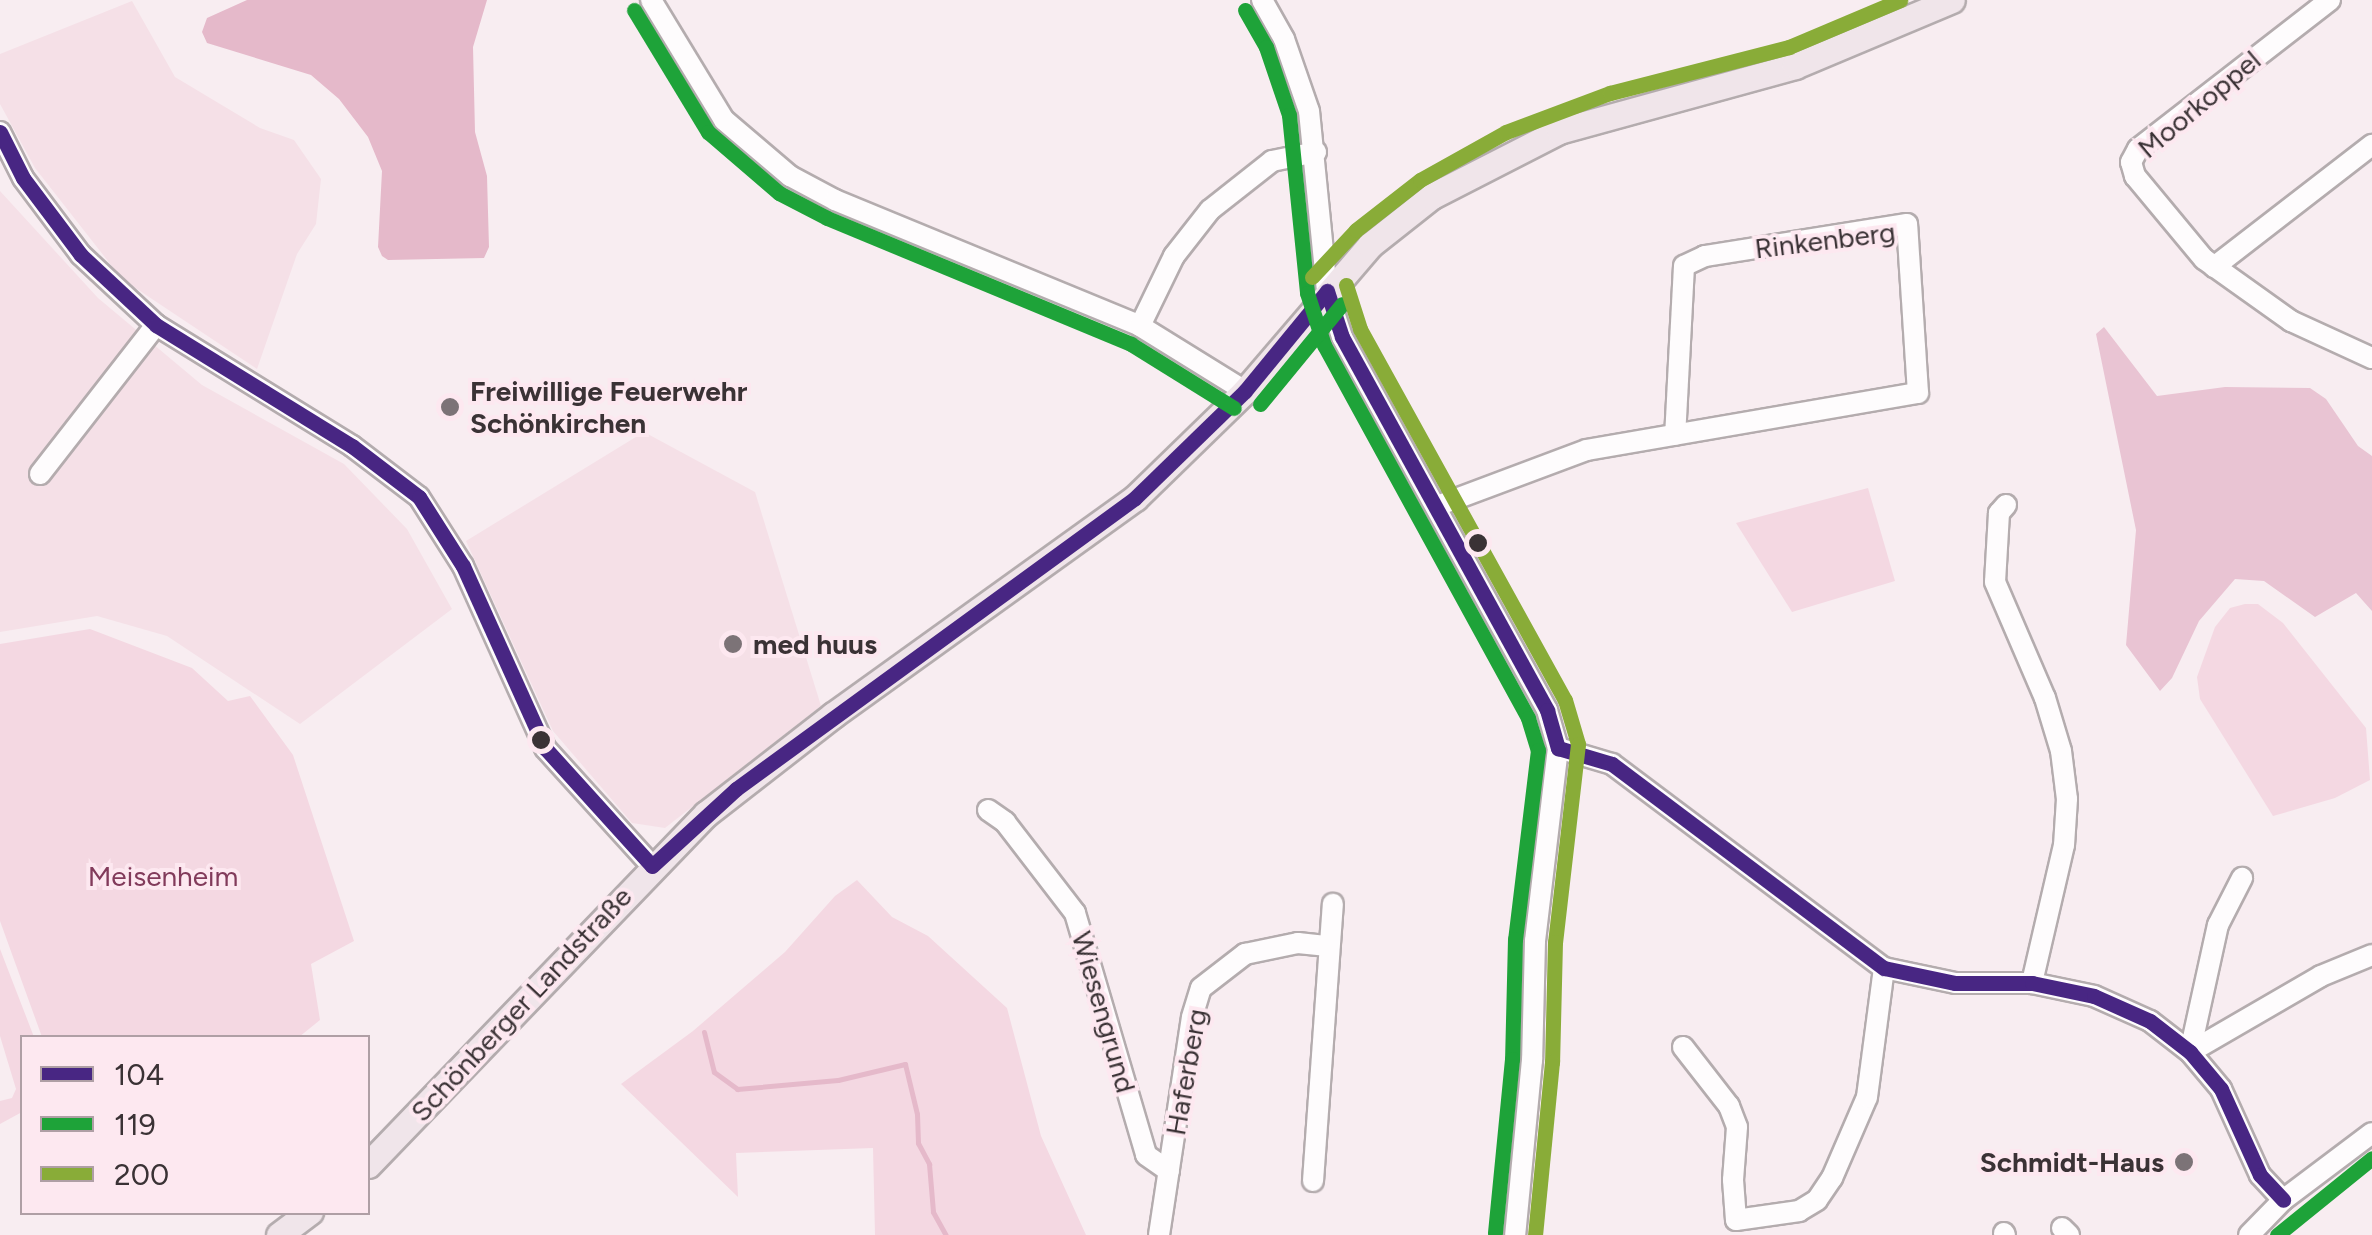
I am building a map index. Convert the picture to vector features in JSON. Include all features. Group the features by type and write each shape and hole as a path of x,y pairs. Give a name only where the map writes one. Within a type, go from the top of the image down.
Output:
{"main road":[{"name":"Schönberger Landstraße","path":"370,1163 652,866 736,789 1135,498 1244,391 1370,245 1432,196 1514,150 1615,112 1746,82 1795,66 1952,0"},
{"path":"278,1235 306,1215"}],"street":[{"path":"652,0 724,120 790,176 835,200 1140,326 1244,391"},
{"path":"1262,0 1295,66 1316,152 1328,291 1342,338 1547,710 1558,748 1534,940 1532,1060 1515,1235"},
{"name":"Moorkoppel","path":"2330,0 2138,149 2131,162 2147,190 2194,250 2291,321 2372,358"},
{"path":"0,132 24,178 81,255 156,324 352,446 419,497 464,566 545,748 652,866"},
{"path":"2214,266 2372,145"},
{"path":"1140,326 1174,256 1210,210 1272,161 1316,152"},
{"name":"Rinkenberg","path":"1437,506 1586,450 1675,435 1918,394 1907,224 1705,256 1684,266 1675,435"},
{"path":"40,474 156,324"},
{"path":"2006,505 1999,514 1995,582 2045,698 2062,751 2067,798 2064,846 2032,983"},
{"path":"1558,748 1612,764 1884,968 1955,983 2032,983 2094,996 2150,1021 2190,1052 2222,1090 2260,1175 2283,1200"},
{"name":"Wiesengrund","path":"988,810 1005,822 1074,913 1146,1155 1170,1171"},
{"path":"2190,1052 2218,925 2242,878"},
{"path":"1313,1181 1333,904"},
{"name":"Haferberg","path":"1159,1235 1192,1017 1201,988 1224,966 1245,954 1298,943 1328,946"},
{"path":"2190,1052 2321,976 2372,955"},
{"path":"1683,1047 1729,1106 1737,1128 1733,1180 1736,1220 1798,1211 1816,1200 1832,1178 1868,1097 1884,968"},
{"path":"2249,1235 2283,1200 2372,1133"}],"shaded area":[{"path":"247,0 487,0 473,47 475,132 487,176 489,247 484,258 388,260 382,256 378,247 382,171 368,137 339,99 311,75 207,43 202,32 207,18"},
{"path":"132,1 175,77 260,128 294,140 321,179 316,224 297,254 257,369 122,279 35,168 0,104 0,54"},
{"path":"0,191 98,298 202,385 344,464 407,529 452,609 300,724 167,636 97,616 0,632"},
{"path":"2104,327 2157,396 2225,387 2310,388 2326,399 2358,446 2372,456 2372,611 2356,593 2315,617 2264,581 2235,579 2199,621 2172,678 2160,691 2126,645 2136,530 2096,334"},
{"path":"644,432 755,492 821,706 665,828 632,823 553,731 466,541"}],"green space":[{"path":"1868,488 1895,581 1792,612 1736,523"},
{"path":"2258,604 2283,623 2366,728 2370,780 2335,798 2273,816 2200,699 2197,677 2215,627 2230,608"},
{"name":"Meisenheim","path":"90,629 192,668 228,701 250,696 293,755 354,941 311,964 320,1020 301,1035 41,1035 0,921 0,644"},
{"path":"857,880 892,917 928,936 1007,1008 1041,1136 1086,1235 875,1235 873,1148 736,1153 738,1197 621,1084 693,1031 785,952 835,896"},
{"path":"0,949 33,1035 20,1035 20,1113 0,1124 0,1101 12,1098 16,1089 0,1036"}],"waterway":[{"path":"704,1032 714,1072 737,1089 838,1080 905,1064 917,1114 918,1143 929,1164 933,1212 946,1235"}],"transit line":[{"name":"200","path":"1312,277 1356,230 1420,180 1506,132 1610,93 1789,47 1900,0"},
{"name":"119","path":"634,10 708,132 779,193 827,218 1131,344 1234,408"},
{"name":"119","path":"1245,10 1266,47 1289,115 1307,293 1324,345 1528,718 1538,750 1515,939 1512,1059 1495,1233"},
{"name":"104","path":"0,132 23,178 81,255 156,325 352,446 419,497 463,566 545,748 652,866"},
{"name":"200","path":"1346,285 1360,329 1565,700 1578,744 1555,942 1552,1062 1535,1235"},
{"name":"104","path":"1327,291 1342,337 1547,710 1558,748"},
{"name":"104","path":"652,866 736,789 1135,498 1245,391 1327,291"},
{"name":"119","path":"1260,404 1342,304"},
{"name":"104","path":"1558,748 1612,764 1884,968 1955,983 2032,983 2094,996 2150,1021 2190,1052 2221,1089 2260,1175 2283,1200"},
{"name":"119","path":"2277,1235 2372,1158"}],"place":[{"name":"Freiwillige Feuerwehr Schönkirchen","path":"450,407"},
{"name":"med huus","path":"733,644"},
{"name":"Schmidt-Haus","path":"2184,1162"}]}
